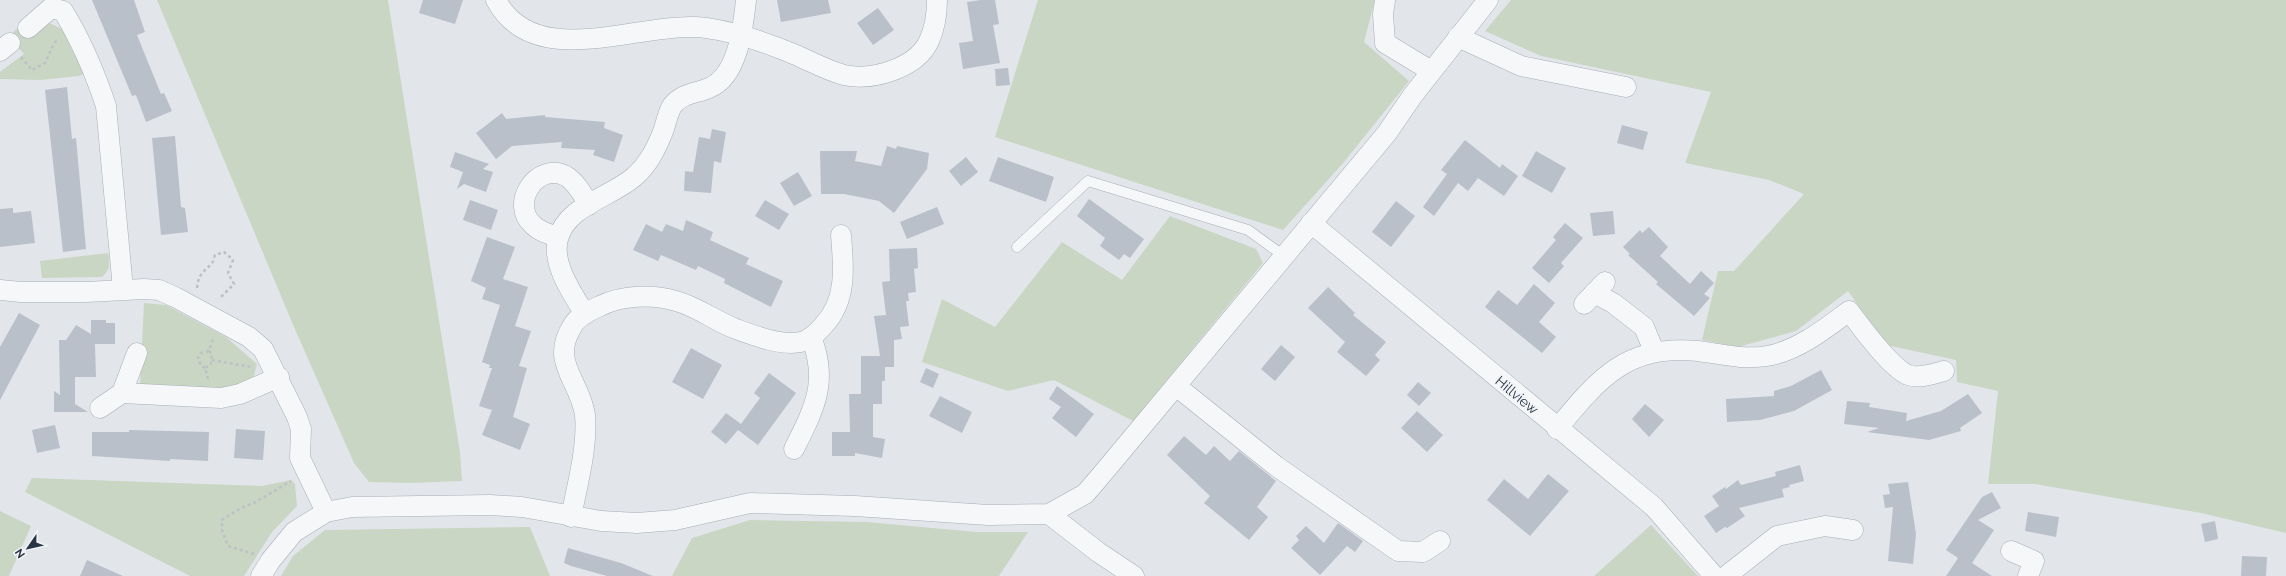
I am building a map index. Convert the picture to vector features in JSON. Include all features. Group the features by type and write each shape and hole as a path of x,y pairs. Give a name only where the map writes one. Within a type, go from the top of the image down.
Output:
{"street":[{"path":"585,314 567,284 561,270 556,246 558,238 567,223 589,205 619,188 644,168 658,143 671,108 678,99 687,94 709,88 720,82 727,73 733,61 741,36 746,0"},
{"path":"505,3 507,17 522,28 537,35 583,40 611,38 694,27 717,29 741,36 844,75 864,76 883,73 899,68 918,56 929,42 936,20 937,0"},
{"path":"1385,0 1383,14 1385,43 1431,71"},
{"path":"266,568 294,532 326,512 352,507 490,505 522,507 571,517 601,521 652,522 675,520 750,503 856,506 988,515 1049,514 1085,494 1387,133 1431,71 1488,0"},
{"path":"28,28 51,8 63,11 74,29 106,106 123,289"},
{"path":"1458,37 1521,66 1626,87"},
{"path":"558,238 532,225 525,215 522,207 528,188 540,178 547,175 565,176 579,189 589,205"},
{"name":"Hillview","path":"1311,223 1557,429 1654,507 1714,576"},
{"path":"571,517 580,468 585,414 563,358 564,341 574,323 585,314 605,303 625,298 661,297 693,306 735,328 766,338 782,342 801,342 811,337 832,316 842,290 844,277 841,236"},
{"path":"0,290 21,292 86,292 123,289 159,290 215,310 249,336 263,349 279,377 301,428 300,458 326,512"},
{"path":"1594,293 1613,303 1644,327 1654,351"},
{"path":"1557,429 1602,378 1621,365 1654,351 1685,350 1742,357 1768,356 1793,348 1849,311 1890,360 1908,375 1924,376 1944,371"},
{"path":"794,449 811,415 819,386 819,362 811,337"},
{"path":"100,408 122,393 137,353"},
{"path":"122,393 221,398 240,394 279,377"},
{"path":"1176,386 1276,466 1398,551 1423,552 1440,541"},
{"path":"1049,514 1098,552 1134,576"},
{"path":"1726,576 1777,536 1825,526 1857,530"},
{"path":"2011,551 2034,561 2028,576"}],"lane":[{"path":"1017,247 1088,181 1248,230 1284,256"}],"path":[{"path":"22,58 32,70 45,63 54,43 74,29"},
{"path":"197,293 198,280 203,270 212,264 215,255 224,252 234,260 228,273 234,284 215,310 213,343 209,351 201,353 198,357 201,366 205,368 208,377 206,384"},
{"path":"205,368 211,364 212,360 212,354 209,351"},
{"path":"212,360 257,368"},
{"path":"266,568 228,546 224,540 222,520 240,508 254,503 297,479"}],"green space":[{"path":"157,0 388,0 460,452 462,481 410,483 369,482 354,463 294,327"},
{"path":"1038,0 1375,0 1364,42 1409,81 1344,162 1283,230 995,137"},
{"path":"1511,0 2286,0 2286,533 2201,513 2035,484 1988,484 1998,391 1957,382 1956,360 1886,345 1848,291 1796,331 1738,347 1702,340 1718,271 1734,271 1804,194 1769,180 1685,163 1711,92 1541,56 1485,31"},
{"path":"49,23 62,29 84,74 79,76 40,80 0,79 0,72 24,54 8,37 19,27 29,39 41,27"},
{"path":"1170,216 1256,249 1263,263 1133,421 1054,380 1008,391 922,362 942,299 995,327 1062,242 1122,280"},
{"path":"108,253 109,266 107,272 102,277 42,278 40,261"},
{"path":"144,303 166,305 226,337 257,364 253,380 229,388 203,391 140,386"},
{"path":"32,478 262,486 291,480 295,484 297,506 272,532 244,576 190,576 25,492"},
{"path":"0,511 31,526 9,576 0,576"},
{"path":"750,520 867,522 976,532 1028,532 999,576 672,576 692,538"},
{"path":"1651,525 1698,576 1594,576"},
{"path":"530,527 550,576 281,576 293,556 325,530"}],"building":[{"path":"92,0 134,0 145,32 137,35 161,94 164,93 172,111 146,122 136,95 132,96"},
{"path":"423,0 463,0 455,24 419,13"},
{"path":"777,0 828,0 831,13 781,22"},
{"path":"995,0 999,24 993,25 1000,63 963,69 959,43 973,41 967,2"},
{"path":"878,8 894,30 873,45 857,23"},
{"path":"1008,68 1010,85 996,86 995,69"},
{"path":"67,87 72,139 76,138 86,249 63,252 45,90"},
{"path":"502,113 506,119 545,115 545,117 605,122 604,128 623,135 614,162 593,155 595,150 561,148 562,142 512,146 496,159 476,133"},
{"path":"1622,125 1648,132 1643,150 1617,143"},
{"path":"712,129 726,132 721,163 714,161 711,193 684,191 685,171 693,172 699,137 710,139"},
{"path":"175,136 181,207 185,208 188,232 161,235 152,138"},
{"path":"1465,140 1500,168 1502,164 1518,176 1504,196 1478,178 1468,191 1458,183 1434,216 1423,207 1447,174 1441,170"},
{"path":"887,146 896,149 897,146 929,153 927,169 894,213 879,201 844,194 821,194 820,151 857,151 855,161 881,166"},
{"path":"1536,151 1566,168 1552,193 1522,176"},
{"path":"455,152 489,164 483,169 493,172 486,192 464,184 457,189 463,172 450,167"},
{"path":"966,157 978,172 961,186 949,171"},
{"path":"998,157 1054,177 1046,202 989,181"},
{"path":"798,172 812,196 794,206 780,183"},
{"path":"1089,199 1144,239 1130,258 1124,254 1119,260 1100,246 1105,238 1077,216"},
{"path":"470,200 498,210 491,230 463,220"},
{"path":"765,200 789,214 779,230 755,216"},
{"path":"1396,201 1415,216 1391,247 1372,232"},
{"path":"937,207 944,224 907,239 900,222"},
{"path":"13,208 13,213 31,211 35,243 0,247 0,209"},
{"path":"1613,211 1615,234 1593,236 1590,213"},
{"path":"686,220 713,232 710,240 749,258 746,264 783,281 771,307 724,283 725,279 698,266 696,270 661,255 658,261 633,250 646,224 662,232 666,224 683,231"},
{"path":"1565,223 1583,238 1561,263 1564,266 1549,283 1532,268 1556,240 1553,237"},
{"path":"1649,227 1668,247 1660,256 1690,284 1701,271 1714,283 1704,294 1710,298 1694,316 1656,284 1658,282 1628,255 1630,254 1623,247 1640,230 1642,233"},
{"path":"487,237 515,247 503,279 528,287 515,326 531,331 519,366 527,368 513,417 530,424 520,450 482,435 492,410 479,406 492,368 489,368 490,365 482,362 500,305 482,299 486,288 471,281"},
{"path":"917,248 918,268 914,269 916,292 908,293 909,301 906,301 909,326 900,327 902,339 894,340 894,367 885,367 885,381 882,381 882,404 873,404 873,437 885,439 882,458 855,453 855,456 832,456 832,432 850,432 849,394 861,394 861,356 880,356 874,316 886,315 882,282 890,281 889,249"},
{"path":"1534,284 1555,303 1539,322 1556,337 1542,353 1485,307 1498,290 1517,305"},
{"path":"1328,287 1355,313 1353,315 1386,342 1375,355 1380,360 1366,376 1337,352 1345,342 1308,308"},
{"path":"19,313 40,325 0,400 0,347"},
{"path":"91,320 106,320 106,323 115,323 115,344 95,344 96,377 75,377 75,404 88,412 54,412 54,391 60,395 59,340 66,340 76,325 91,334"},
{"path":"1281,345 1295,357 1275,381 1261,369"},
{"path":"691,348 722,365 703,399 672,382"},
{"path":"926,368 939,374 933,388 920,382"},
{"path":"1821,370 1832,390 1794,411 1760,420 1727,422 1726,399 1774,396 1774,391 1791,386"},
{"path":"769,373 796,393 758,445 738,430 726,444 711,432 726,413 741,424 760,398 754,393"},
{"path":"1418,382 1431,393 1419,406 1407,395"},
{"path":"1057,386 1094,414 1076,437 1052,418 1061,407 1049,399"},
{"path":"1968,394 1982,413 1960,428 1961,431 1929,440 1867,432 1879,428 1844,424 1847,401 1870,403 1869,407 1907,413 1906,421 1941,411"},
{"path":"940,396 972,412 962,433 929,416"},
{"path":"1645,404 1664,420 1649,437 1632,419"},
{"path":"1417,411 1443,435 1427,452 1401,428"},
{"path":"55,425 60,448 37,453 32,430"},
{"path":"236,429 265,431 263,460 234,458"},
{"path":"129,430 209,432 208,461 170,459 170,461 92,456 92,432 129,432"},
{"path":"1184,436 1206,455 1214,446 1230,461 1239,451 1276,481 1257,507 1268,517 1249,540 1204,503 1210,496 1167,455"},
{"path":"1800,465 1804,481 1789,485 1790,487 1782,489 1784,497 1739,508 1745,516 1727,528 1725,527 1716,533 1704,516 1719,506 1712,496 1725,487 1726,489 1738,480 1741,485 1776,476 1775,472"},
{"path":"1548,474 1569,491 1530,536 1487,500 1504,479 1528,499"},
{"path":"1908,482 1916,534 1913,564 1888,561 1893,507 1885,508 1883,495 1890,494 1888,484"},
{"path":"1992,492 2001,508 1978,520 1994,530 1972,563 1992,576 1946,576 1958,558 1946,550 1982,497"},
{"path":"2028,512 2059,517 2056,537 2025,531"},
{"path":"2215,521 2218,539 2205,542 2201,524"},
{"path":"1338,523 1363,541 1355,552 1347,546 1320,575 1291,548 1299,540 1296,536 1306,526 1324,543"},
{"path":"568,548 621,563 653,576 607,576 571,566 564,563"},
{"path":"2242,556 2267,557 2266,576 2241,576"},
{"path":"87,560 123,576 80,576"}]}
